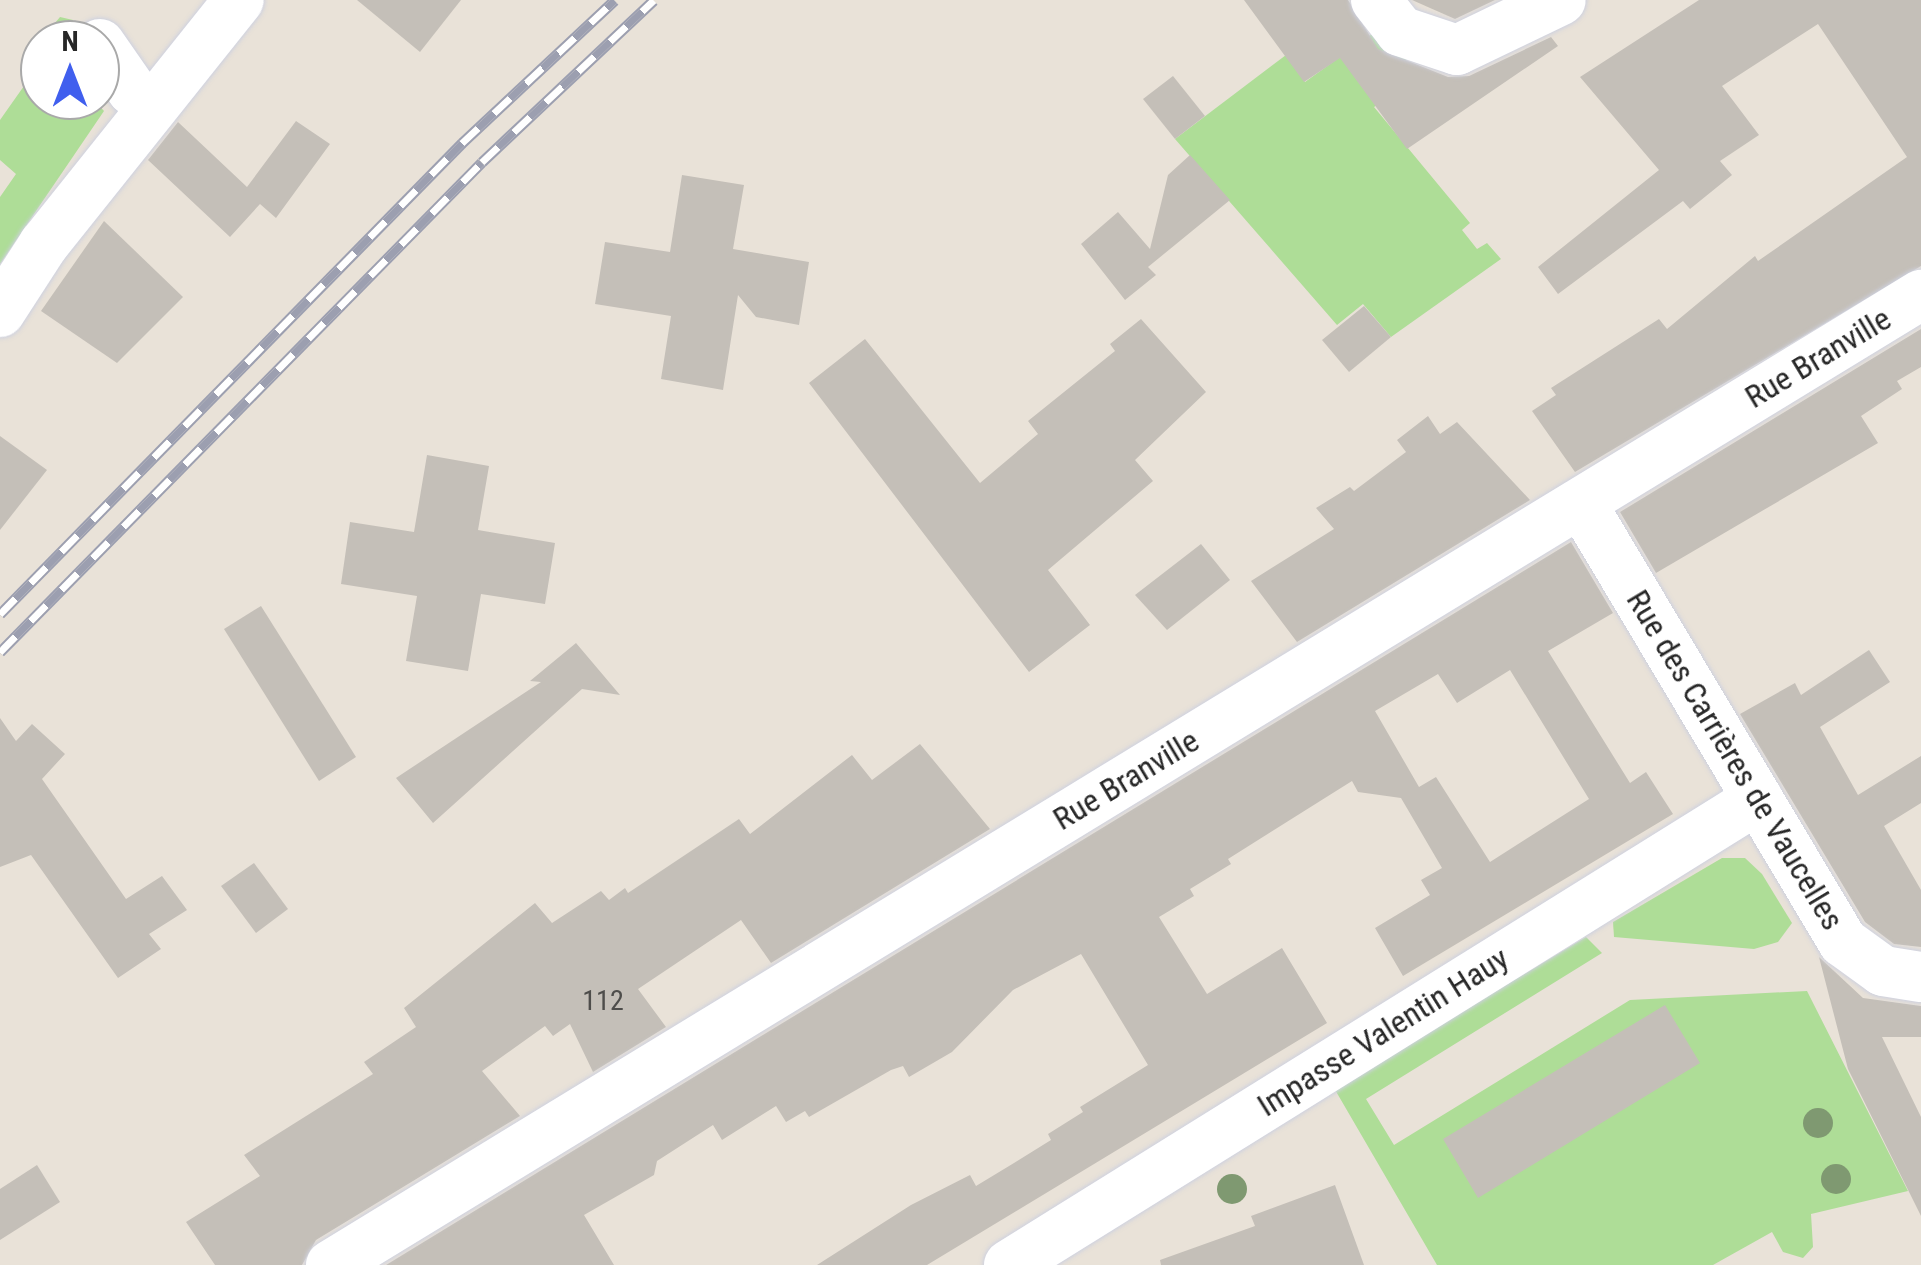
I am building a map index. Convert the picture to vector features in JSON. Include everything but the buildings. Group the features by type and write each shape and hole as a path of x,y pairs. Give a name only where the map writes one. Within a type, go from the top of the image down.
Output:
{"street":[{"path":"0,312 44,244 239,0"},
{"path":"1376,0 1400,30 1456,50 1561,0"},
{"path":"120,73 132,90 153,106"},
{"name":"Rue Branville","path":"331,1265 1921,296"},
{"name":"Rue des Carrières de Vaucelles","path":"1581,502 1843,942 1883,970 1921,977"},
{"name":"Impasse Valentin Hauy","path":"1009,1265 1758,799"}],"green space":[{"path":"1372,34 1392,62 1399,52 1407,58 1394,77 1402,88 1374,107 1470,223 1462,230 1477,249 1487,243 1501,259 1391,337 1363,304 1337,325 1175,139 1286,55 1305,82"},
{"path":"20,92 20,120 98,120 0,264 0,197 16,174 0,160 0,120"},
{"path":"1722,858 1745,858 1762,874 1792,923 1778,942 1754,949 1614,937 1613,922"},
{"path":"1586,937 1602,953 1366,1099 1394,1145 1630,1000 1807,991 1908,1191 1811,1214 1813,1247 1803,1258 1783,1252 1772,1232 1713,1265 1437,1265 1334,1088"}],"railway":[{"path":"0,614 462,143 615,0"},
{"path":"0,652 482,162 654,0"}]}
